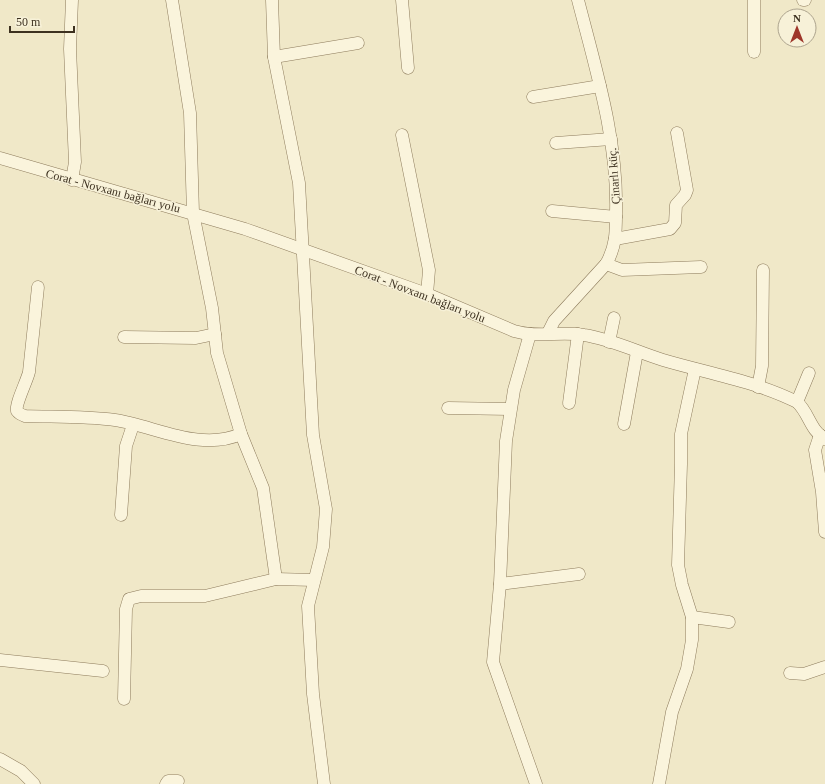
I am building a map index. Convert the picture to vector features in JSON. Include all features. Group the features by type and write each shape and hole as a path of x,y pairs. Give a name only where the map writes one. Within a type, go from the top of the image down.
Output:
{"street":[{"path":"72,0 70,49 75,162 72,180"},
{"path":"172,0 190,113 192,212 212,308 220,367 241,434 263,488 276,579"},
{"path":"272,0 274,57 299,183 304,249 307,344 314,435 326,509 323,547 308,606 311,668 324,784"},
{"path":"402,0 408,68"},
{"name":"Çinarlı küç.","path":"548,334 554,321 606,264 611,255 615,239 615,170 611,139 600,86 578,0"},
{"path":"754,0 754,52"},
{"path":"274,57 358,43"},
{"path":"533,97 600,86"},
{"path":"615,239 670,229 675,223 676,205 685,195 687,190 677,133"},
{"path":"402,134 429,270 427,294"},
{"path":"556,143 611,139"},
{"name":"Corat - Novxanı bağları yolu","path":"0,158 72,180 192,212 304,249 427,294 514,332 530,334 578,334 610,342 637,352 758,387 797,402"},
{"path":"552,211 616,217"},
{"path":"606,264 622,270 701,267"},
{"path":"758,387 762,366 762,270"},
{"path":"38,287 29,372 27,382 17,406 17,411 25,416 116,420 202,440 224,440 241,434"},
{"path":"610,342 614,318"},
{"path":"124,337 196,338 215,334"},
{"path":"530,334 510,409 506,441 500,584 493,662 536,784"},
{"path":"569,403 578,334"},
{"path":"624,424 637,352"},
{"path":"659,784 672,712 688,669 690,656 692,617 682,585 678,565 682,464 680,434 695,369"},
{"path":"809,373 797,402 801,406 813,428 822,437 816,450 822,492 825,532"},
{"path":"448,408 510,409"},
{"path":"122,515 126,446 134,425"},
{"path":"500,584 579,574"},
{"path":"124,699 126,609 129,599 141,596 205,596 276,579 314,580"},
{"path":"692,617 729,622"},
{"path":"0,660 103,671"},
{"path":"790,673 804,674 825,668"},
{"path":"0,759 21,771 34,784"},
{"path":"166,784 168,781 178,781"}]}
